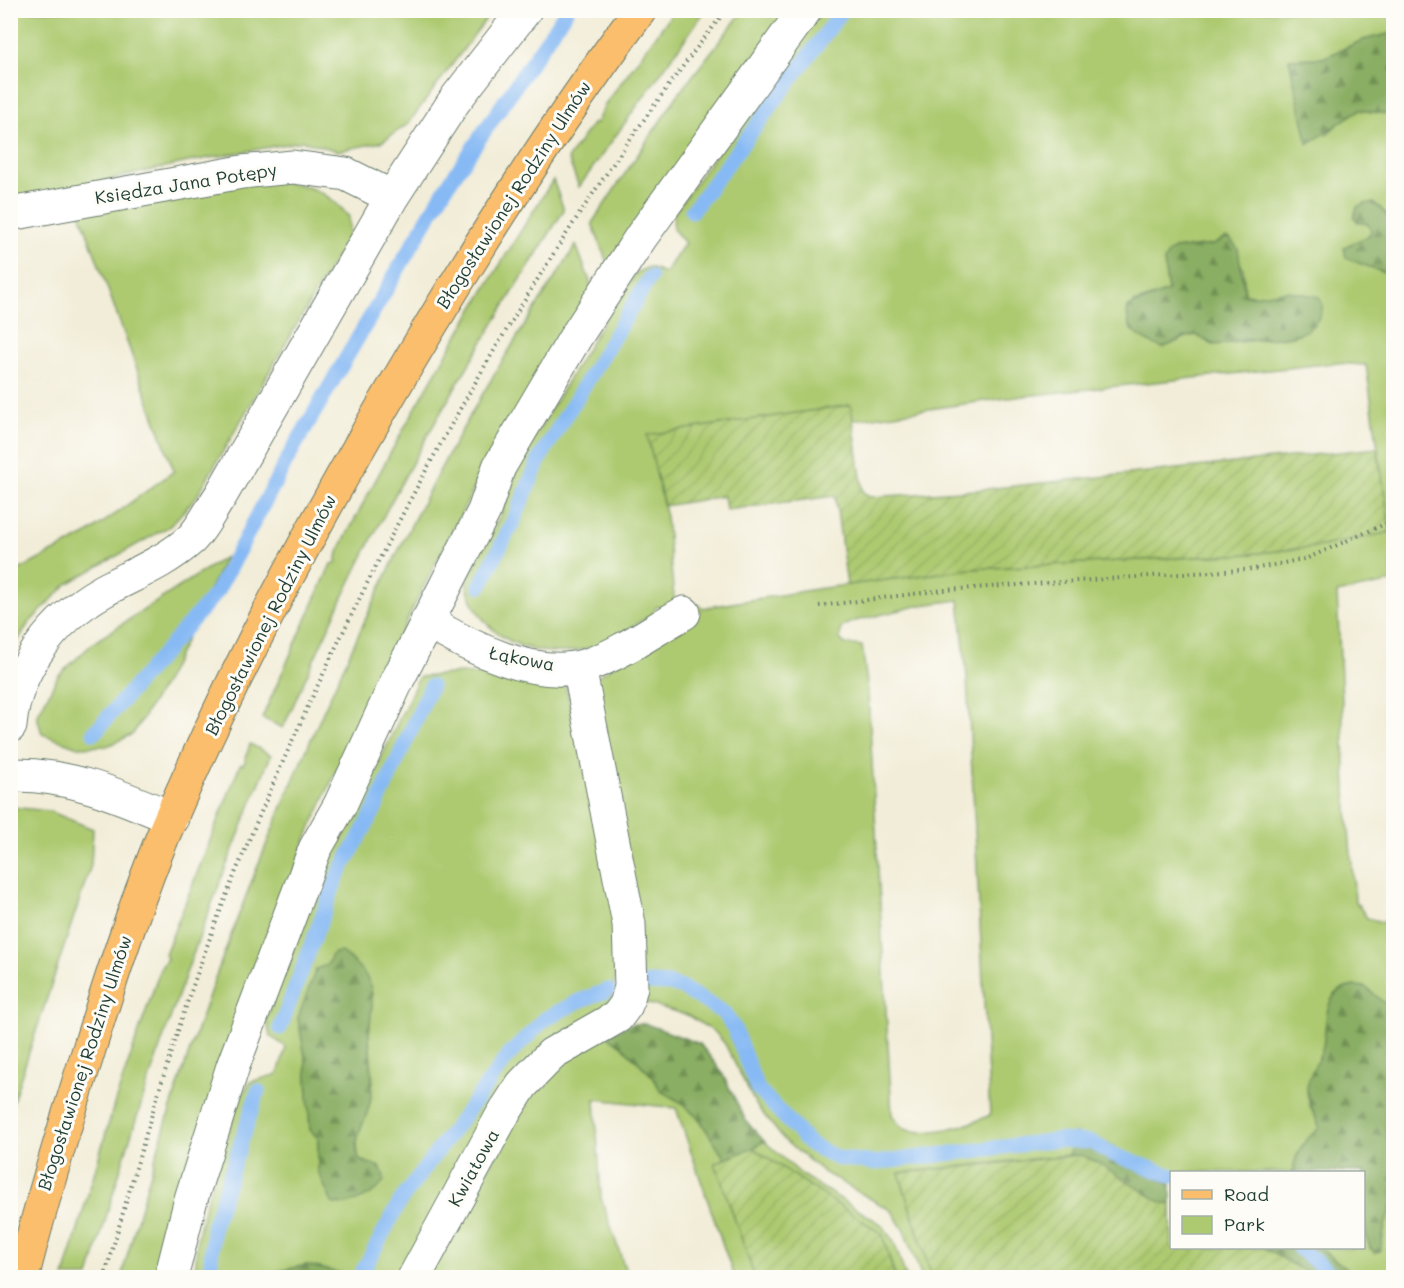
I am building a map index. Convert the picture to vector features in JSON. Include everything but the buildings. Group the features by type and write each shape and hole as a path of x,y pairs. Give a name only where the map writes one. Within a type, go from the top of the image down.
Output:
{"main road":[{"name":"Błogosławionej Rodziny Ulmów","path":"21,1278 44,1189 115,963 172,818 232,684 283,583 388,396 547,138 640,10"}],"street":[{"path":"10,726 19,681 38,649 65,619 101,592 153,567 192,539 221,495 392,197 455,100 525,10"},
{"path":"171,1278 191,1198 233,1066 310,860 340,805 427,621 484,511 499,467 576,338 641,237 805,10"},
{"name":"Księdza Jana Potępy","path":"10,214 242,172 293,167 346,174 392,197"},
{"name":"Łąkowa","path":"427,621 481,651 544,666 579,667 601,659 684,613"},
{"name":"Kwiatowa","path":"414,1278 502,1116 540,1064 578,1036 617,1017 626,1005 631,987 629,924 579,667"},
{"path":"10,775 37,774 80,783 172,818"}],"path":[{"path":"104,1278 153,1106 189,995 238,865 318,685 369,581 444,436 550,259 619,156 726,10"},
{"path":"819,606 944,590 1254,569 1308,558 1394,520"}],"green space":[{"path":"10,11 492,11 408,124 381,142 338,151 303,141 193,161 11,201"},
{"path":"674,11 705,11 579,187 568,158 592,124 596,123 606,103"},
{"path":"743,11 789,11 608,265 592,223 677,96"},
{"path":"822,11 1393,11 1393,33 1363,40 1323,58 1289,59 1326,135 1345,117 1359,110 1394,115 1393,227 1389,215 1358,222 1368,224 1372,230 1369,236 1344,247 1346,258 1393,276 1393,582 1337,593 1347,808 1355,900 1367,918 1393,925 1393,1010 1355,986 1339,991 1335,995 1328,1011 1323,1048 1309,1086 1309,1103 1319,1129 1301,1148 1294,1171 1170,1171 1170,1185 1111,1145 1075,1135 1069,1155 899,1173 932,1277 922,1277 904,1231 892,1211 825,1173 786,1142 756,1105 725,1044 715,1032 687,1015 642,1002 593,679 687,619 699,605 703,608 816,589 970,569 1249,554 1322,546 1390,532 1366,365 1334,363 1006,398 853,420 850,405 648,435 666,517 675,607 656,607 652,615 593,647 565,652 527,648 495,631 482,618 466,582 503,510 513,473 604,320 637,272 649,267 665,273 685,243 673,229 674,213 765,85","holes":["1225,238 1243,268 1245,294 1259,296 1294,336 1213,345 1196,335 1163,346 1146,340 1131,330 1127,313 1134,303 1168,291 1165,272 1174,249 1213,245","959,600 967,677 990,1115 972,1123 948,1129 914,1131 903,1128 892,1115 868,691 862,646 845,644 840,639 841,628 851,622 921,605"]},
{"path":"1393,33 1393,115 1359,110 1308,144 1289,59 1323,58 1363,40"},
{"path":"264,180 301,185 331,199 349,217 349,235 197,496 170,526 67,584 28,624 11,652 11,574 86,535 174,471 79,210"},
{"path":"553,180 564,210 469,364 401,483 342,599 283,728 262,718 331,564 336,563 338,552 388,456 495,272"},
{"path":"1365,203 1373,203 1382,210 1392,225 1394,235 1393,276 1346,258 1344,247 1369,236 1371,230 1368,224 1358,222 1354,217 1357,207"},
{"path":"1225,238 1230,239 1238,249 1245,294 1251,296 1288,291 1319,297 1323,305 1319,317 1312,326 1293,336 1241,340 1220,345 1196,335 1184,337 1163,348 1136,334 1129,323 1128,307 1168,291 1164,262 1168,253 1174,249 1213,245"},
{"path":"576,245 593,289 515,415 466,504 395,646 306,839 157,1277 121,1278 168,1118 222,960 251,882 316,729 383,582 436,477 504,359"},
{"path":"851,405 863,492 870,497 976,490 1377,448 1391,532 1322,546 1249,554 970,569 847,585 835,496 726,510 724,496 664,506 647,435"},
{"path":"225,557 168,677 133,734 107,746 78,747 42,734 37,716 58,676 93,643"},
{"path":"461,673 558,683 566,688 620,926 613,999 572,1030 401,1277 357,1277 306,1265 252,1277 195,1278 197,1239 205,1205 240,1097 250,1082 278,1074 286,1047 270,1036 266,1019 329,853 346,833 419,677","holes":["327,965 371,1003 369,1037 373,1083 356,1140 359,1160 380,1167 372,1193 340,1205 318,1171 318,1138 310,1130 306,1061 298,1018"]},
{"path":"250,744 271,755 195,948 172,1013 128,1144 89,1277 64,1277 114,1105 161,967 167,959 165,954 240,765 244,764"},
{"path":"11,807 49,811 93,829 91,865 11,1107"},
{"path":"341,952 361,969 371,989 369,1038 372,1090 369,1107 359,1133 357,1153 359,1160 380,1168 384,1175 384,1181 375,1191 346,1204 332,1203 318,1171 318,1138 310,1130 306,1061 298,1018 316,969 327,965 333,953"},
{"path":"1365,987 1393,1010 1395,1060 1388,1098 1387,1133 1393,1150 1393,1208 1385,1225 1380,1251 1375,1253 1370,1247 1365,1227 1365,1171 1294,1171 1301,1148 1319,1128 1307,1089 1309,1078 1324,1043 1328,1008 1334,996 1347,988"},
{"path":"631,1024 646,1024 700,1044 721,1071 746,1121 764,1141 725,1159 700,1120 682,1103 661,1091 653,1077 623,1047 606,1035"},
{"path":"606,1035 623,1047 653,1077 661,1091 682,1103 700,1120 725,1159 715,1163 755,1277 734,1277 676,1108 595,1099 601,1198 628,1277 424,1278 544,1072"},
{"path":"1393,1068 1393,1150 1388,1134 1387,1098"},
{"path":"1075,1134 1111,1145 1170,1185 1170,1205 1160,1202 1080,1155 1069,1155"},
{"path":"764,1141 803,1176 881,1224 894,1242 906,1277 895,1277 882,1234 753,1148"},
{"path":"753,1148 882,1234 895,1277 755,1277 715,1163"},
{"path":"1080,1155 1097,1162 1160,1202 1170,1205 1170,1249 1266,1249 1314,1277 932,1277 899,1173"},
{"path":"1393,1208 1393,1277 1358,1277 1320,1249 1365,1249 1365,1222 1370,1249 1382,1241 1385,1225"},
{"path":"1266,1249 1320,1249 1358,1277 1314,1277"},
{"path":"306,1265 357,1277 252,1277"}],"waterway":[{"path":"94,733 216,593 293,449 445,189 567,10"},
{"path":"692,211 843,10"},
{"path":"480,586 514,520 540,458 650,277"},
{"path":"280,1028 337,877 375,809 431,686"},
{"path":"648,983 670,984 682,988 724,1013 734,1028 757,1088 811,1145 837,1158 874,1163 1058,1140 1091,1142 1112,1154 1170,1175"},
{"path":"359,1278 401,1200 509,1055 545,1019 579,1001 608,990"},
{"path":"210,1278 213,1227 258,1091"},
{"path":"1300,1249 1336,1278"}]}
